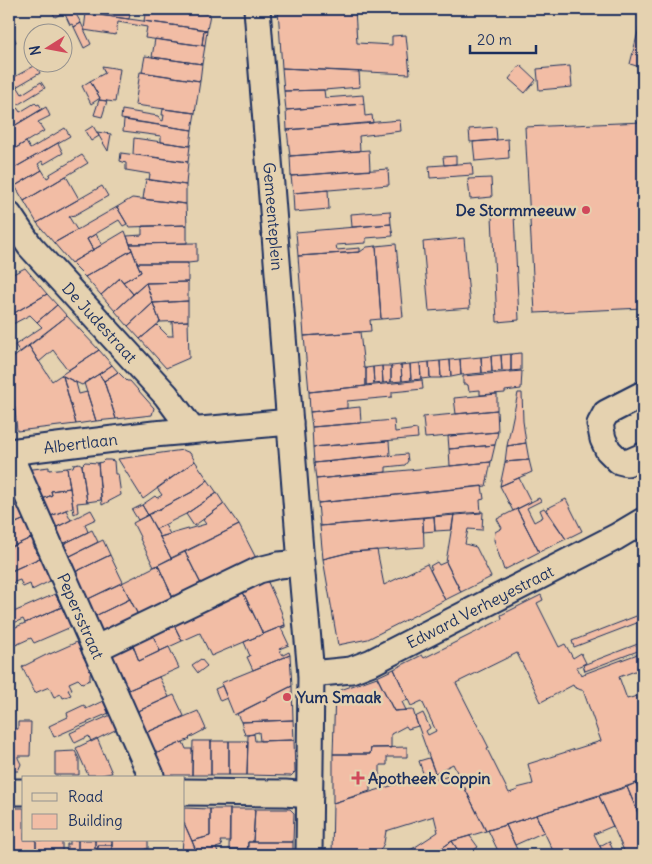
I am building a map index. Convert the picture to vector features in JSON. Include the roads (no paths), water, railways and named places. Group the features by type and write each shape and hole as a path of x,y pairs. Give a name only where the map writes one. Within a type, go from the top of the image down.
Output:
{"street":[{"name":"Gemeenteplein","path":"258,9 311,674 310,855"},
{"name":"De Judestraat","path":"9,215 30,246 166,395 192,430"},
{"path":"643,394 606,413 600,424 603,439 608,450 619,461 627,463 643,456"},
{"path":"192,430 290,422"},
{"name":"Albertlaan","path":"11,452 192,430"},
{"name":"Pepersstraat","path":"11,452 15,467 151,776"},
{"name":"Edward Verheyestraat","path":"311,674 351,670 372,662 607,542 641,530"},
{"path":"95,650 259,570 279,564 301,563"},
{"path":"9,792 22,792"},
{"path":"185,792 310,795"}],"place":[{"name":"De Stormmeeuw","path":"586,210"},
{"name":"Yum Smaak","path":"287,697"},
{"name":"Apotheek Coppin","path":"358,778"}]}
